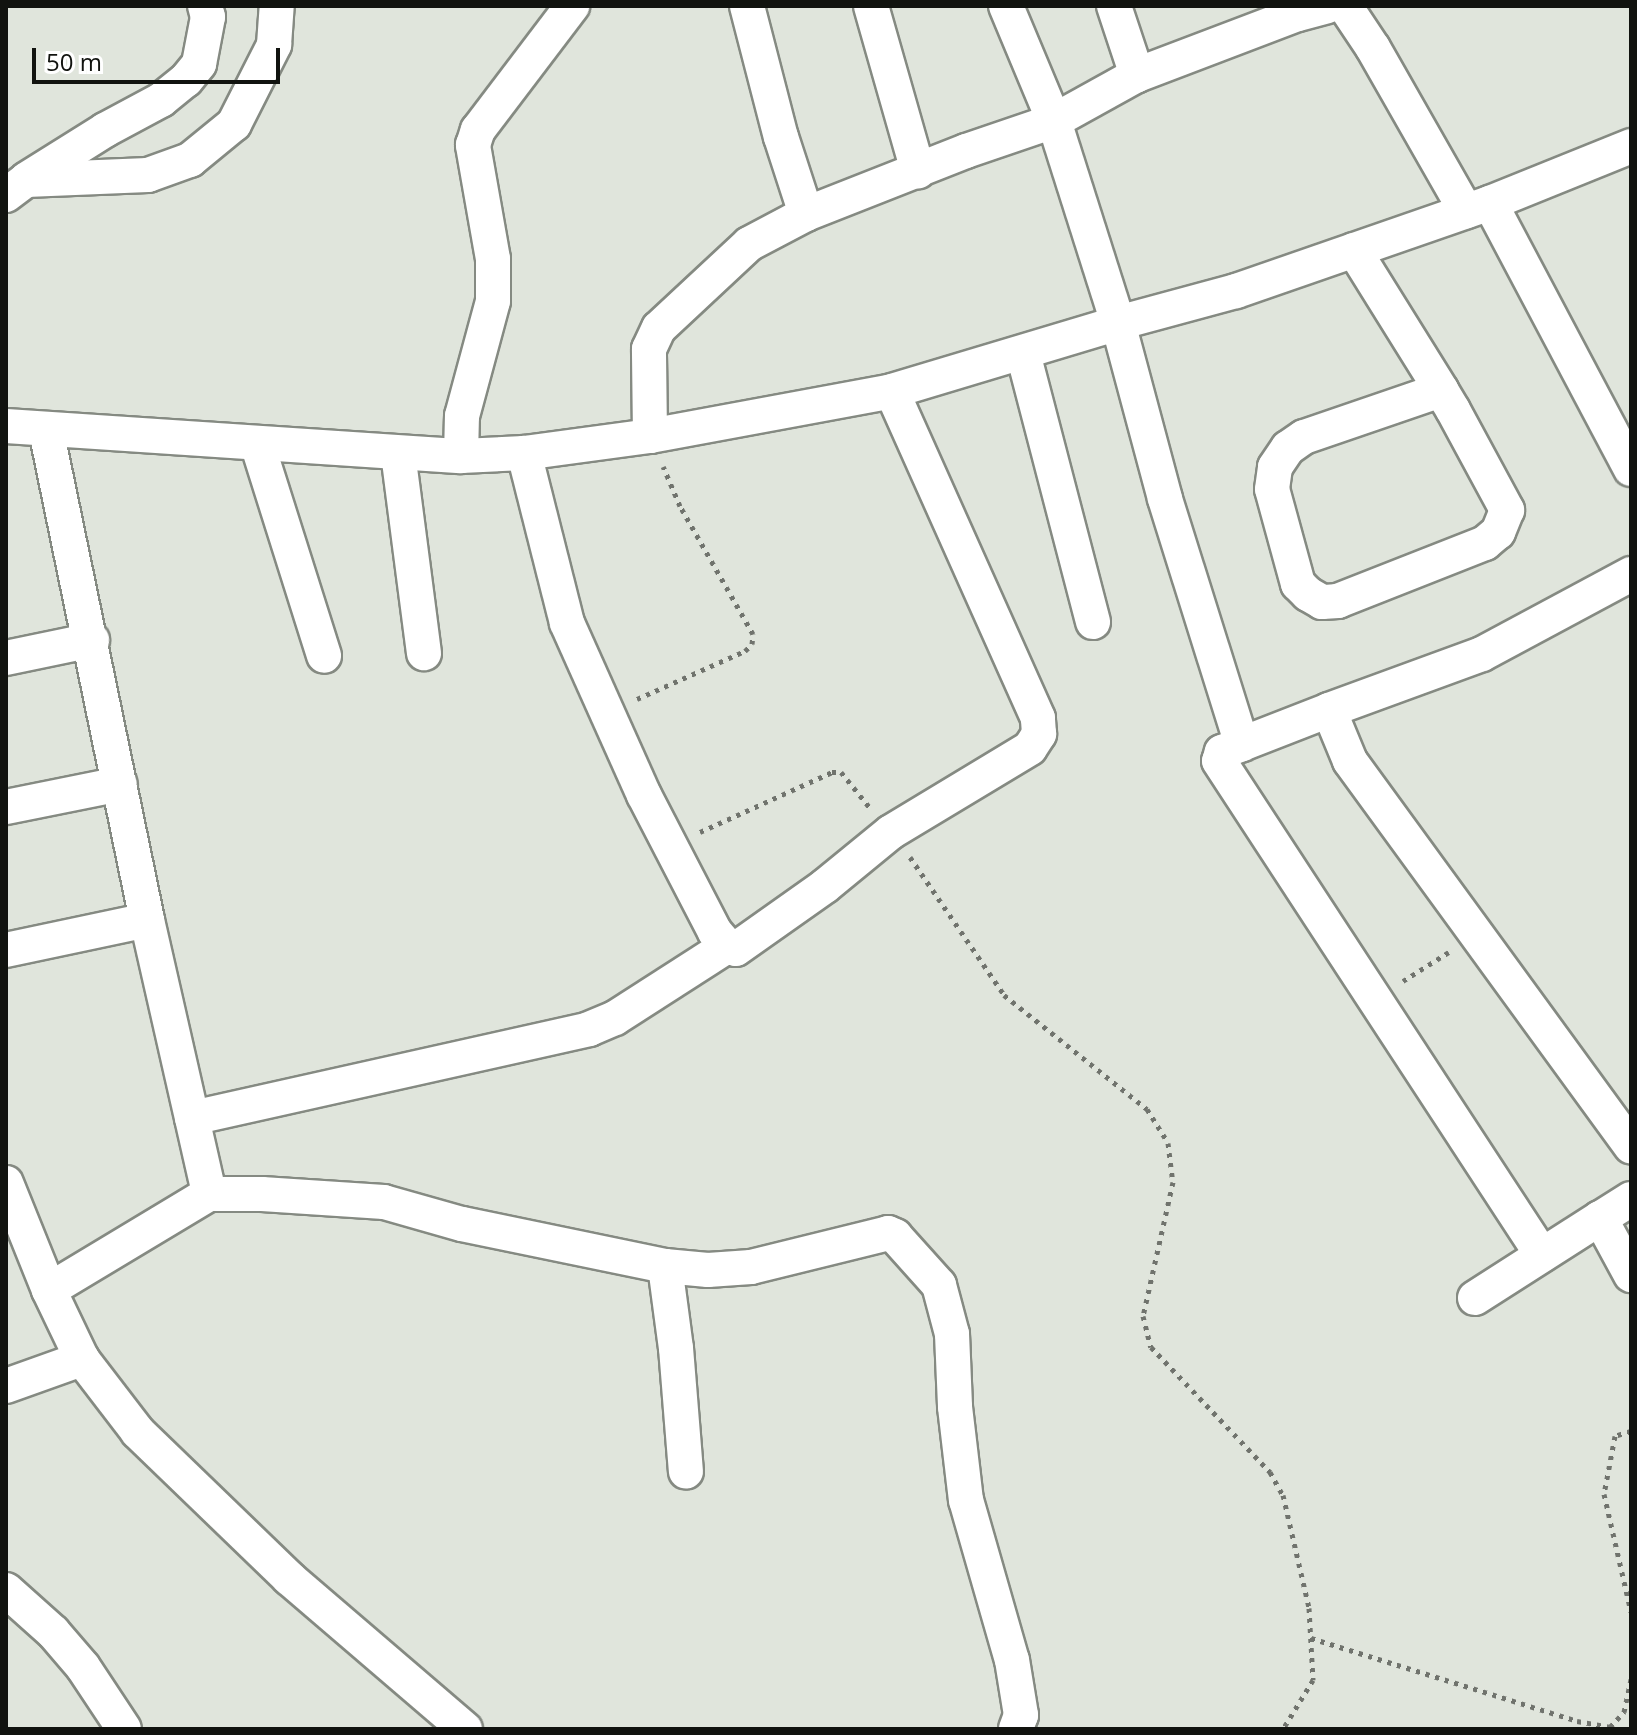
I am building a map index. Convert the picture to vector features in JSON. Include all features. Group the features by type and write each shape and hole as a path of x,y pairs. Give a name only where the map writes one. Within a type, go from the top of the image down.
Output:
{"street":[{"path":"16,188 105,130 161,100 186,80 199,64 208,17 205,6"},
{"path":"16,188 148,175 190,160 234,124 274,45 277,6"},
{"path":"461,456 462,416 493,301 493,259 473,145 478,130 572,6"},
{"path":"747,6 773,108 806,214"},
{"path":"871,6 918,171"},
{"path":"1006,6 1054,121 1118,323 1165,499 1242,744"},
{"path":"1114,6 1137,75"},
{"path":"650,436 649,349 659,328 749,244 806,214 1054,121 1137,75 1327,6"},
{"path":"1345,6 1478,207 1631,469"},
{"path":"6,426 461,456 524,453 650,436 892,391 1236,291 1478,207 1631,146"},
{"path":"1354,250 1441,390 1507,510 1498,532 1485,543 1338,601 1322,602 1308,594 1298,584 1272,489 1275,467 1281,457 1304,437 1441,390"},
{"path":"1023,353 1093,622"},
{"path":"192,1118 589,1029 615,1018 727,946 743,947 891,832 1030,748 1039,734 1038,718 892,391"},
{"path":"46,430 92,640 147,920 209,1194"},
{"path":"257,443 324,656"},
{"path":"398,453 424,653"},
{"path":"524,453 567,623 670,846 715,932 727,946"},
{"path":"1542,1255 1219,761 1222,752 1482,654 1631,574"},
{"path":"6,658 92,640"},
{"path":"1329,710 1350,761 1631,1146"},
{"path":"6,807 120,784"},
{"path":"6,950 147,920"},
{"path":"6,1183 49,1290 82,1359 138,1432 289,1578 465,1729"},
{"path":"49,1290 209,1194 262,1194 384,1202 462,1224 665,1266 708,1270 751,1267 888,1233 905,1244 939,1285 952,1334 955,1407 966,1500 1012,1660 1021,1715 1016,1729"},
{"path":"1475,1298 1631,1199"},
{"path":"1600,1218 1631,1275"},
{"path":"665,1266 676,1348 686,1472"},
{"path":"6,1386 82,1359"},
{"path":"6,1590 63,1643 124,1729"}],"path":[{"path":"607,712 745,651 752,644 753,634 680,506 650,436"},
{"path":"670,846 832,772 841,772 891,832 1004,995 1147,1109 1168,1143 1173,1182 1143,1316 1151,1347 1270,1472 1283,1495 1309,1608 1313,1680 1283,1729"},
{"path":"1374,998 1477,935"},
{"path":"1631,1431 1615,1436 1604,1494 1631,1612"},
{"path":"1311,1638 1577,1721 1610,1727 1624,1712 1631,1679"}]}
